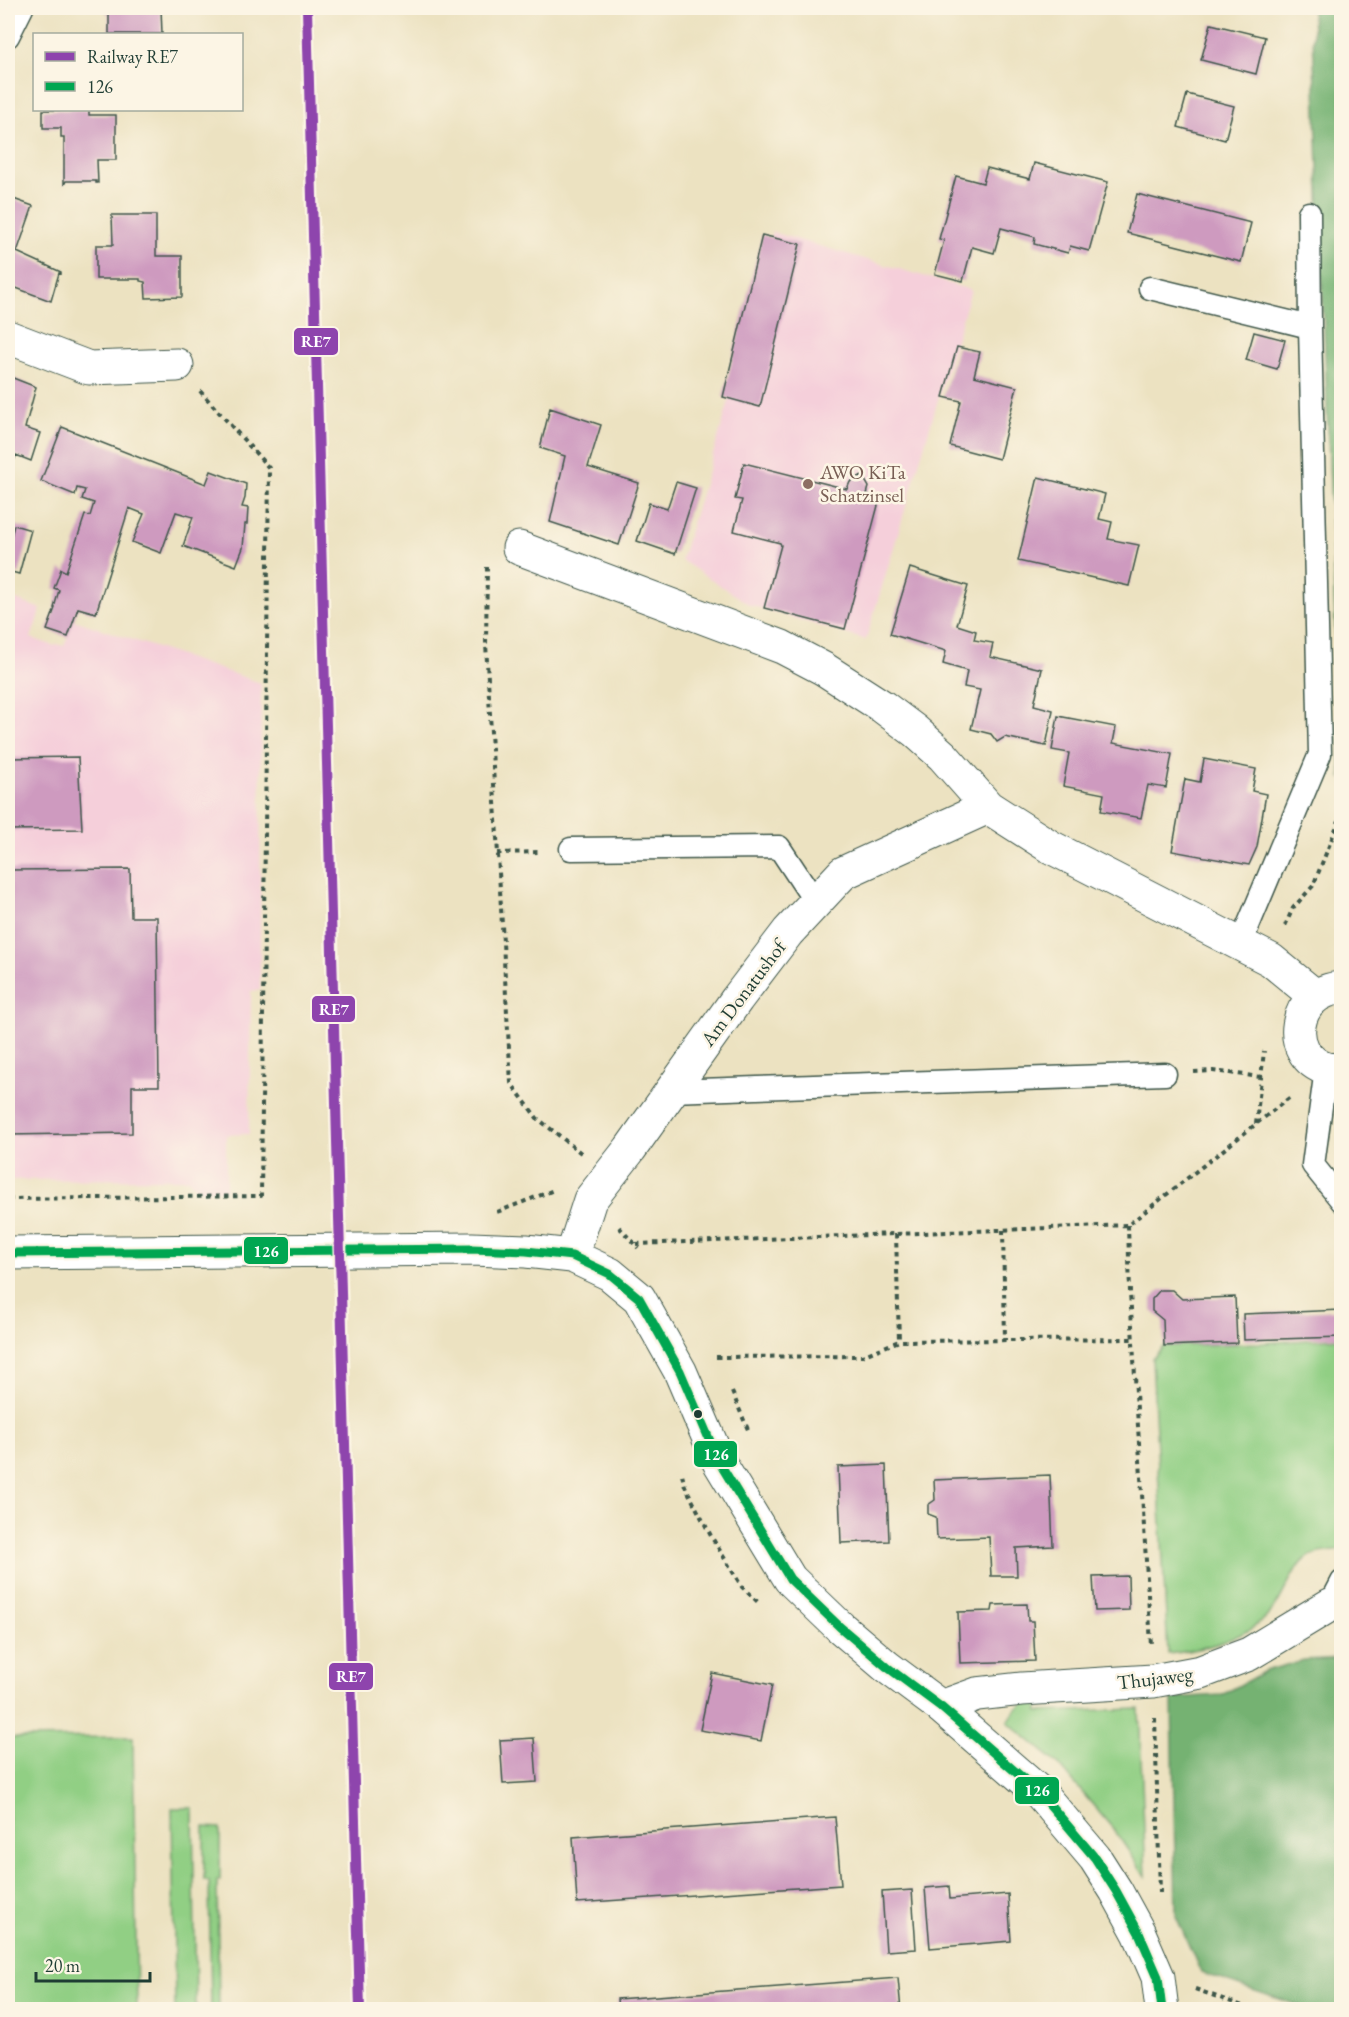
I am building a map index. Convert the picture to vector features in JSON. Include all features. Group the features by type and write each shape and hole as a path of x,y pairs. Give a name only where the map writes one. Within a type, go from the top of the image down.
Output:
{"street":[{"path":"8,337 89,368 177,365"},
{"path":"519,548 782,647 824,669 883,707 915,732 943,756 988,807 1049,846 1271,960 1328,992 1303,1009 1299,1026 1301,1044 1311,1059 1334,1070"},
{"name":"Am Donatushof","path":"572,1256 590,1200 788,932 843,873 988,807"},
{"path":"8,1253 472,1249 572,1256 610,1274 639,1298 680,1371 719,1462 790,1579 840,1627 887,1667 940,1707 1040,1793 1095,1858 1139,1933 1158,1977 1162,2010"},
{"name":"Thujaweg","path":"940,1707 976,1694 1153,1681 1201,1672 1249,1654 1336,1593"}],"lane":[{"path":"8,36 22,8"},
{"path":"1240,945 1320,754 1309,213"},
{"path":"1150,288 1310,327"},
{"path":"571,849 779,847 816,903"},
{"path":"1334,1070 1313,1165 1341,1201"},
{"path":"671,1091 1165,1074"}],"path":[{"path":"8,1199 261,1196 269,468 177,365"},
{"path":"519,548 487,567 486,644 511,1083 537,1118 589,1159"},
{"path":"1271,960 1293,908 1314,886 1341,813"},
{"path":"497,853 571,849"},
{"path":"1165,1074 1213,1071 1261,1077"},
{"path":"636,1244 1128,1225 1256,1124"},
{"path":"590,1200 636,1244 641,1253"},
{"path":"1128,1225 1153,1681 1160,1901"},
{"path":"1003,1230 1005,1340"},
{"path":"896,1234 899,1341"},
{"path":"716,1357 862,1356 899,1341 1133,1339"},
{"path":"710,1349 720,1366"},
{"path":"729,1385 750,1434"},
{"path":"680,1466 685,1486 716,1544 742,1587 767,1610"},
{"path":"1158,1977 1254,2010"}],"shaded area":[{"name":"AWO KiTa Schatzinsel","path":"772,232 971,290 866,640 750,605 681,560 727,408"},
{"path":"8,597 41,609 31,638 55,646 56,644 64,646 74,620 261,683 260,990 251,991 249,1134 226,1135 226,1190 198,1190 188,1179 8,1180"}],"green space":[{"path":"1312,8 1342,8 1341,779"},
{"path":"1341,1338 1342,1544 1340,1550 1315,1554 1303,1561 1275,1607 1266,1617 1241,1634 1212,1645 1168,1654 1152,1358 1164,1346"},
{"path":"1341,1658 1341,2009 1309,2009 1201,1973 1176,1916 1172,1698 1222,1695 1265,1671 1304,1660"},
{"path":"1038,1700 1038,1712 1139,1709 1146,1877 1115,1831 1059,1765 1008,1722 1020,1706"},
{"path":"133,1737 137,2009 8,2009 8,1738"},
{"path":"172,1808 193,1808 196,2009 175,2009"},
{"path":"204,1827 220,1828 220,1880 217,1880 219,2009 211,2009 209,1881 204,1880"}],"building":[{"path":"106,8 161,8 162,33 109,33 109,13 106,13"},
{"path":"1211,24 1265,37 1256,74 1201,60"},
{"path":"1187,94 1234,106 1225,140 1178,127"},
{"path":"43,111 89,111 89,115 116,115 116,160 97,160 98,183 96,181 66,181 64,185 64,137 61,137 61,128 43,128"},
{"path":"1034,163 1108,182 1089,251 1070,246 1068,253 1034,244 1035,237 1001,228 994,253 972,247 963,281 935,274 944,240 939,239 956,176 983,183 987,168 1030,179"},
{"path":"1137,194 1251,223 1241,262 1127,233"},
{"path":"8,197 33,206 17,252 61,272 51,301 8,285"},
{"path":"112,215 156,215 156,256 182,256 182,297 146,298 145,282 140,279 96,279 96,245 113,245"},
{"path":"762,235 800,244 760,407 723,397"},
{"path":"1254,332 1285,340 1277,369 1246,360"},
{"path":"957,347 980,352 974,376 1017,387 999,459 950,446 961,401 943,397"},
{"path":"8,376 36,387 25,428 40,433 31,461 16,455 13,464 8,462"},
{"path":"550,408 601,425 588,467 639,483 619,545 550,522 565,456 540,448"},
{"path":"62,427 206,484 211,471 246,484 242,507 248,508 247,524 245,524 243,548 236,566 183,546 193,517 176,512 161,553 132,542 144,514 129,508 96,613 78,608 68,637 47,630 55,608 59,590 54,588 61,569 66,572 85,515 90,516 94,503 82,499 85,490 77,488 75,495 41,481"},
{"path":"744,463 847,489 850,482 862,475 869,487 867,494 880,498 845,629 764,608 781,545 734,531 742,500 735,499"},
{"path":"1038,477 1105,494 1099,519 1112,522 1108,539 1139,545 1129,586 1018,561"},
{"path":"676,482 696,488 675,554 637,541 649,503 667,509"},
{"path":"14,525 31,530 19,574 8,571 8,548"},
{"path":"910,568 968,586 957,625 976,631 974,640 993,643 990,657 1042,669 1034,705 1053,710 1046,746 1005,737 997,742 991,734 971,729 980,690 964,687 967,671 943,664 946,651 890,634"},
{"path":"1058,716 1116,727 1113,743 1172,754 1166,788 1148,785 1141,818 1101,811 1104,794 1063,786 1069,753 1052,750"},
{"path":"78,757 82,829 8,830 8,758"},
{"path":"1204,759 1256,769 1252,791 1266,794 1257,847 1249,865 1172,851 1185,779 1200,782"},
{"path":"130,869 131,917 157,917 159,1086 132,1086 132,1133 8,1135 8,870"},
{"path":"1160,1290 1172,1290 1182,1299 1235,1297 1237,1343 1164,1346 1163,1320 1152,1311 1152,1299"},
{"path":"1342,1310 1342,1337 1244,1340 1243,1314"},
{"path":"886,1465 889,1541 841,1543 838,1467"},
{"path":"1050,1475 1053,1546 1016,1548 1017,1576 991,1576 989,1537 937,1539 936,1517 928,1514 928,1505 935,1500 934,1480"},
{"path":"1128,1576 1129,1610 1095,1611 1093,1577"},
{"path":"1027,1604 1028,1621 1033,1621 1035,1661 960,1663 958,1612 992,1611 993,1605"},
{"path":"712,1673 772,1685 761,1741 700,1730"},
{"path":"534,1738 537,1782 503,1784 500,1740"},
{"path":"835,1817 841,1885 577,1903 573,1837"},
{"path":"949,1886 950,1899 1008,1894 1011,1941 930,1948 925,1888"},
{"path":"912,1890 916,1949 886,1951 882,1892"},
{"path":"898,1978 901,2010 618,2010 617,1999"}],"rail line":[{"name":"RE7","path":"307,8 360,2010"}],"transit line":[{"name":"126","path":"8,1253 472,1249 572,1256 610,1274 639,1298 680,1371 719,1462 790,1579 840,1627 887,1667 941,1707 1040,1793 1095,1858 1116,1891 1139,1933 1158,1977 1162,2010"}],"place":[{"name":"AWO KiTa Schatzinsel","path":"808,484"}]}
